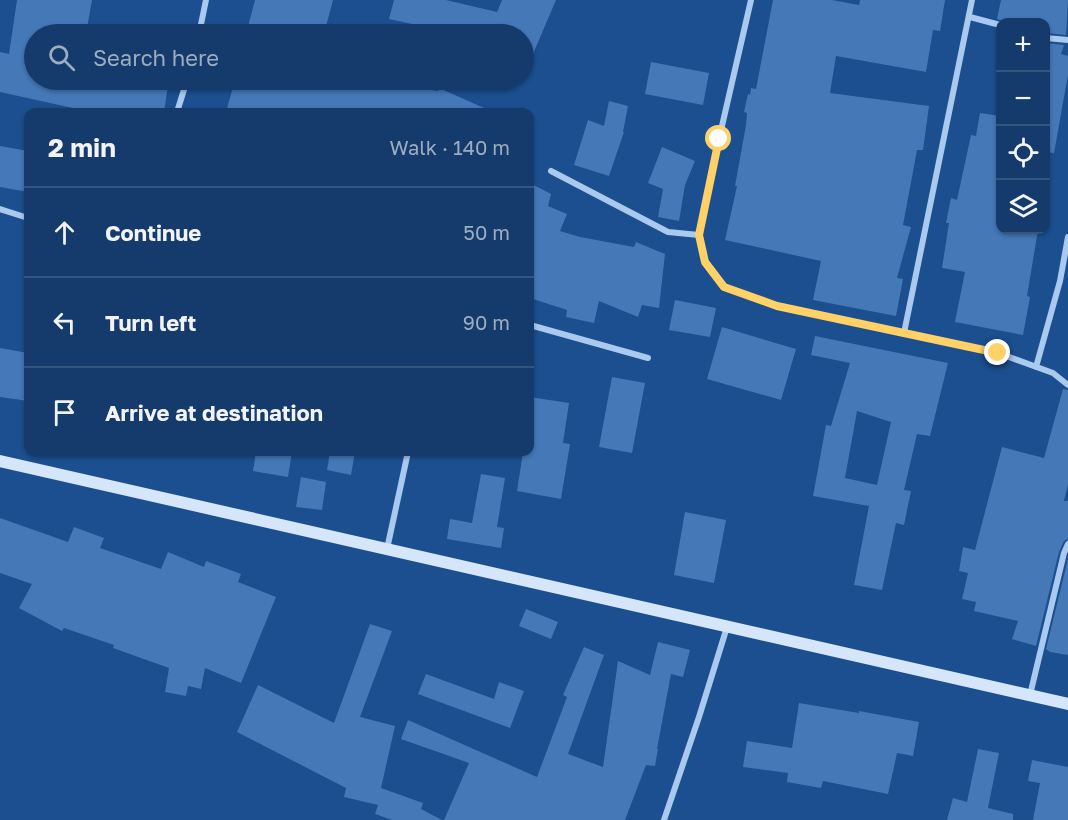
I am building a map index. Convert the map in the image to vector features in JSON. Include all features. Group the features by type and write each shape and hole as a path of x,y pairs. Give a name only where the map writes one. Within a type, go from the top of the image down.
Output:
{"main road":[{"path":"0,461 1068,704"}],"street":[{"path":"201,24 206,0"},
{"path":"751,0 699,235 705,262 724,287 777,306 998,353 1053,373 1068,385"},
{"path":"904,333 972,0"},
{"path":"970,17 996,25"},
{"path":"1050,38 1068,40"},
{"path":"178,108 184,90"},
{"path":"550,171 668,232 699,235"},
{"path":"0,209 24,217"},
{"path":"1036,367 1060,281 1068,237"},
{"path":"534,326 648,358"},
{"path":"387,549 407,456"},
{"path":"1030,695 1068,544"},
{"path":"664,820 727,627"}],"building":[{"path":"17,0 92,0 88,24 24,24 24,90 167,90 165,108 73,108 0,92 0,52 9,54"},
{"path":"255,0 333,0 327,24 249,24"},
{"path":"394,0 446,0 497,12 502,0 556,0 534,52 534,24 412,24 389,19"},
{"path":"773,0 832,0 859,5 860,0 945,0 940,31 933,30 926,72 836,56 830,93 929,106 923,150 917,150 903,225 911,227 897,278 903,279 896,316 813,300 821,261 725,240 737,186 735,186 746,125 747,113 744,112 751,88 756,89"},
{"path":"1001,0 1068,0 1066,35 1050,33 1050,18 997,18"},
{"path":"1050,43 1064,45 1061,54 1068,56 1068,75 1054,153 1050,152"},
{"path":"651,62 709,73 703,105 645,94"},
{"path":"232,90 444,90 484,108 227,108"},
{"path":"609,101 628,106 624,132 609,176 574,165 588,120 604,126"},
{"path":"980,113 996,115 996,234 1037,234 1023,335 955,322 965,272 942,268 951,198 957,200 971,135 976,136"},
{"path":"0,146 24,150 24,191 0,187"},
{"path":"662,147 695,161 685,185 679,221 658,217 663,189 648,183"},
{"path":"534,185 551,194 548,206 567,214 560,231 634,247 636,242 665,254 659,308 642,305 638,317 599,301 594,323 566,317 567,310 534,299"},
{"path":"675,300 716,308 710,337 669,330"},
{"path":"722,327 796,349 781,400 707,379"},
{"path":"815,336 948,363 930,436 917,434 904,490 911,491 904,525 896,523 882,590 854,585 869,506 813,496 826,425 831,426 850,363 811,355","holes":["857,411 891,422 877,485 845,478"]},
{"path":"0,348 24,352 24,400 0,397"},
{"path":"612,377 645,383 632,453 599,447"},
{"path":"1063,389 1068,390 1068,484 1064,501 1068,501 1068,539 1064,541 1059,552 1036,646 1012,639 1018,621 974,611 976,602 962,599 968,573 959,571 963,547 975,550 1002,447 1044,458"},
{"path":"534,398 569,403 563,443 570,444 561,499 517,491 522,456 534,456"},
{"path":"255,456 291,456 288,477 253,471"},
{"path":"329,456 354,456 351,475 327,470"},
{"path":"481,474 505,478 497,527 504,528 501,548 447,539 450,519 472,523"},
{"path":"301,477 326,482 322,510 296,507"},
{"path":"685,512 726,520 714,583 674,575"},
{"path":"0,518 68,542 74,527 104,538 100,548 161,569 168,552 204,567 206,561 241,574 238,582 276,597 241,683 205,668 201,689 188,686 186,696 165,692 169,668 113,648 114,645 64,628 62,631 19,608 32,584 0,573"},
{"path":"1068,559 1068,655 1050,652 1046,649"},
{"path":"526,609 558,622 551,639 519,626"},
{"path":"370,624 392,631 360,717 395,726 381,788 423,803 421,809 442,820 392,820 375,814 378,805 344,797 346,788 237,732 258,685 334,723"},
{"path":"658,642 690,650 683,677 671,674 655,766 646,765 625,820 444,820 469,763 401,739 408,720 537,777 567,697 563,695 584,647 604,655 568,754 603,767 618,661 650,675"},
{"path":"426,674 494,699 499,682 524,691 510,728 418,694"},
{"path":"799,703 919,722 913,756 897,753 888,794 823,781 821,788 787,782 788,773 743,767 747,741 792,748"},
{"path":"978,749 999,753 988,808 1013,814 1013,820 947,820 953,798 967,802"},
{"path":"1032,760 1068,767 1068,820 1033,820 1040,783 1028,781"}],"route":[{"path":"719,139 699,235 705,262 724,287 777,306 998,353"}]}
